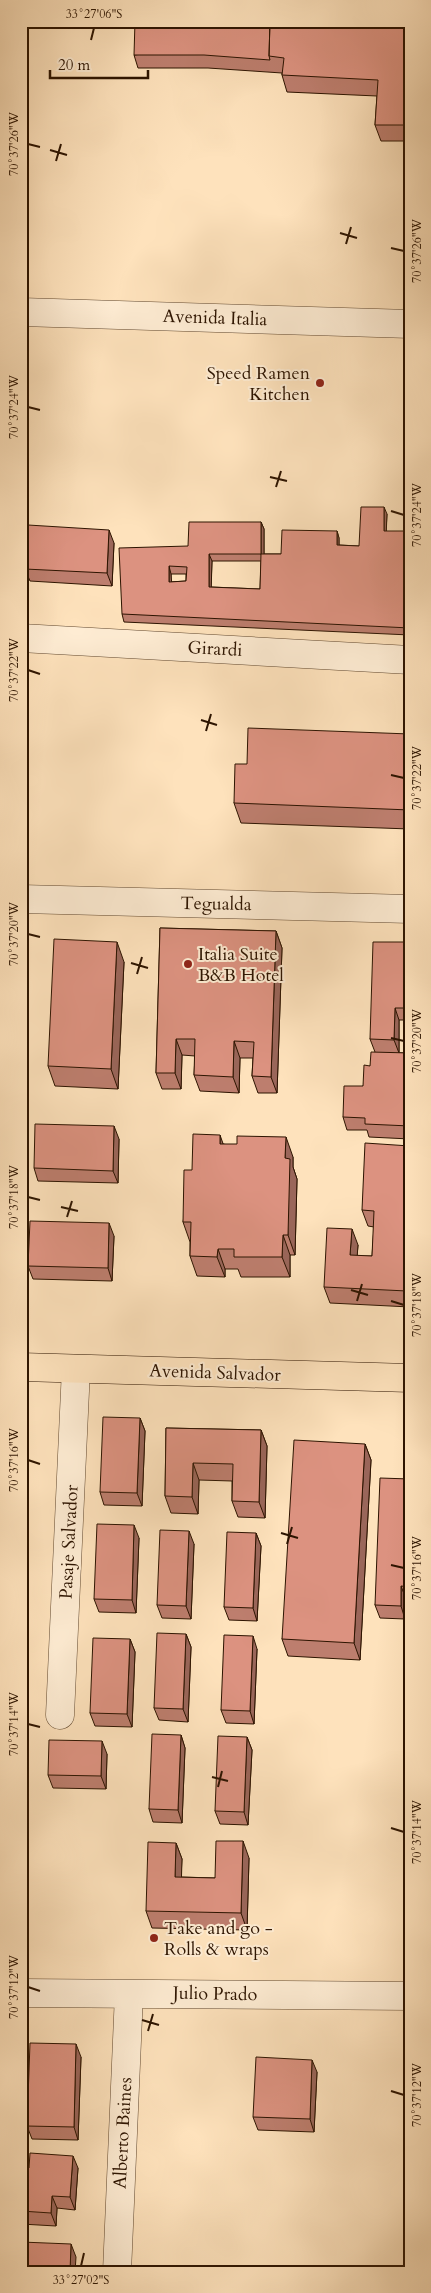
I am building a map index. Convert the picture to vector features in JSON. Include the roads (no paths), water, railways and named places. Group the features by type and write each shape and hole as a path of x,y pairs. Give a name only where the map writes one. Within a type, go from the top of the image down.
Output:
{"main road":[{"name":"Avenida Salvador","path":"21,1367 410,1378"}],"street":[{"name":"Avenida Italia","path":"21,312 410,324"},
{"name":"Girardi","path":"21,638 410,660"},
{"name":"Tegualda","path":"21,898 410,909"},
{"name":"Pasaje Salvador","path":"60,1715 76,1368"},
{"name":"Julio Prado","path":"21,1993 410,1996"},
{"name":"Alberto Baines","path":"117,2272 130,1994"}],"place":[{"name":"Speed Ramen Kitchen","path":"320,383"},
{"name":"Italia Suite B&B Hotel","path":"188,964"},
{"name":"Take and go - Rolls & wraps","path":"154,1938"}]}
